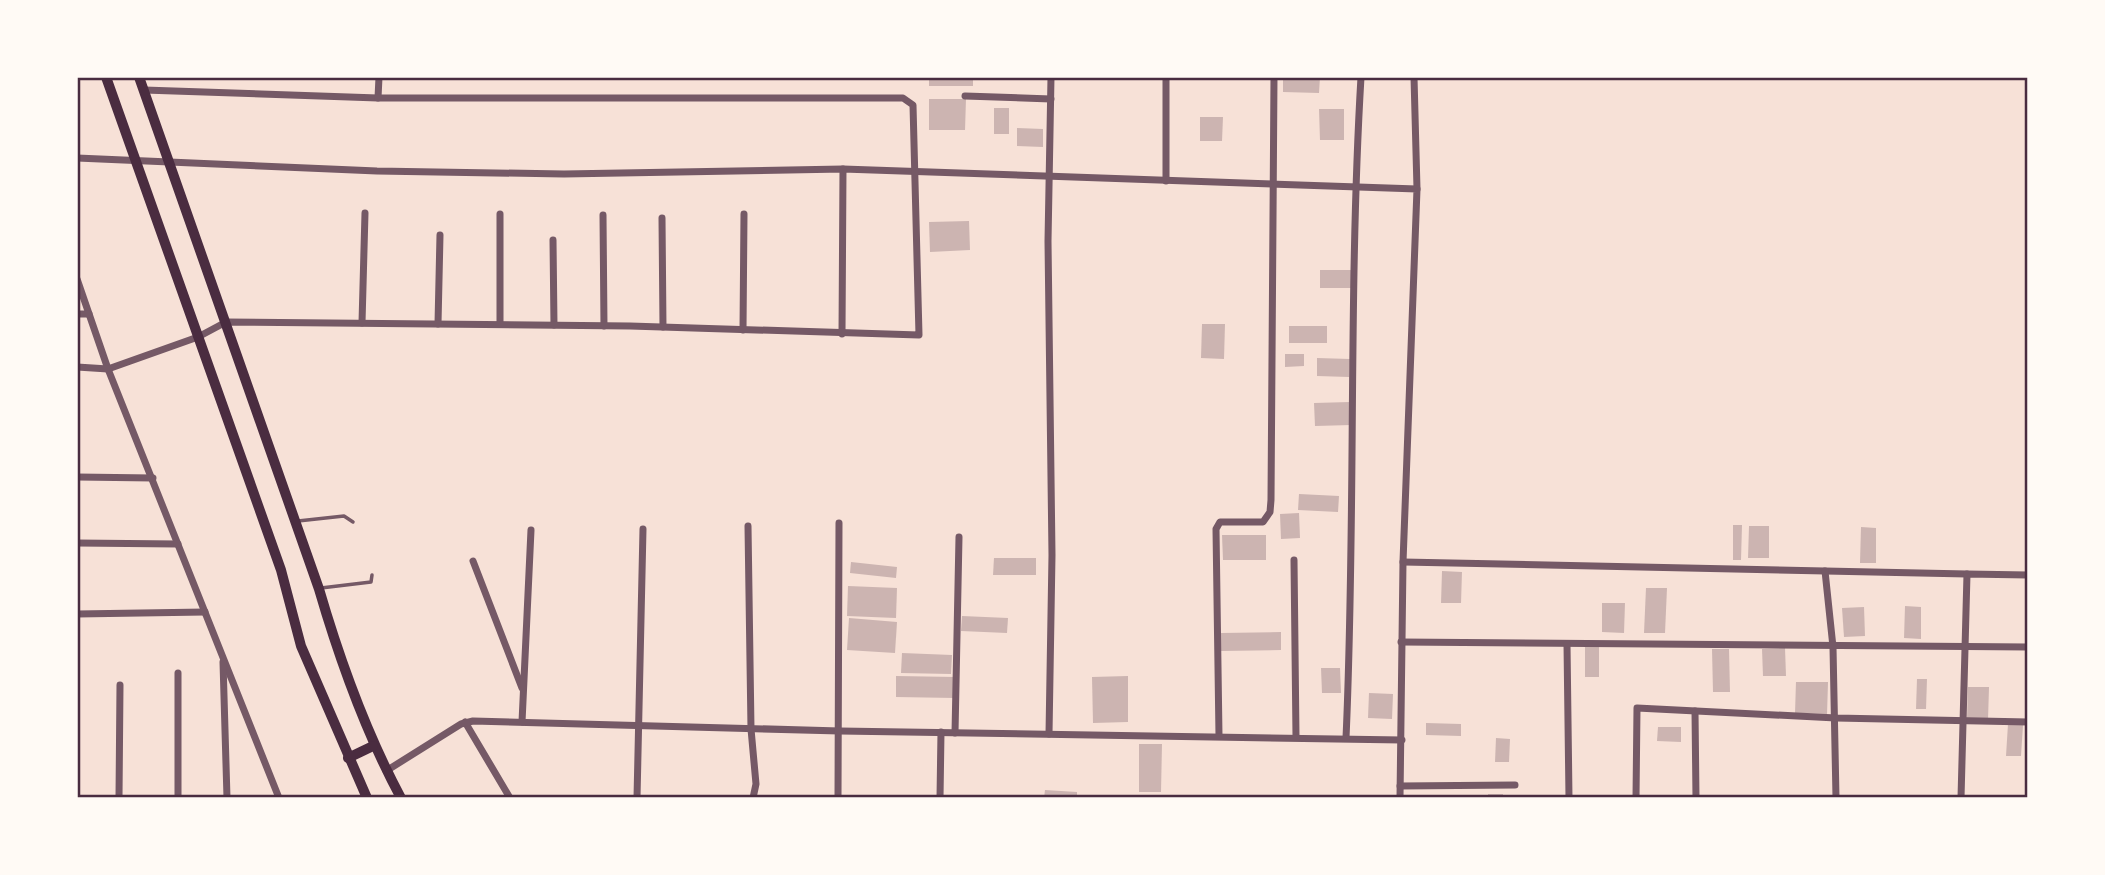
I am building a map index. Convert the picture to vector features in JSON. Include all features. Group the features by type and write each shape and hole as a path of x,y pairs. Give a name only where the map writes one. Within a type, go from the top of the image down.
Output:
{"main road":[{"path":"106,77 281,570 301,646 367,798"},
{"path":"139,77 296,522 335,643 373,746 401,798"},
{"path":"348,758 373,746"}],"street":[{"path":"378,97 379,77"},
{"path":"1049,734 1052,555 1048,241 1051,77"},
{"path":"1166,77 1166,181"},
{"path":"1219,736 1216,529 1220,522 1263,522 1270,512 1274,77"},
{"path":"1346,738 1353,584 1355,187 1361,77"},
{"path":"1400,798 1403,562 1417,189 1414,77"},
{"path":"77,368 108,369 198,337 226,322 663,327 919,335 913,105 904,98 378,97 144,90"},
{"path":"965,96 1051,99"},
{"path":"77,158 377,171 564,174 843,169 1417,189"},
{"path":"842,334 843,169"},
{"path":"362,323 365,214"},
{"path":"500,214 500,324"},
{"path":"743,330 744,214"},
{"path":"603,215 604,326"},
{"path":"662,218 663,327"},
{"path":"438,324 440,235"},
{"path":"553,240 554,325"},
{"path":"77,279 108,369 279,798"},
{"path":"77,314 89,314"},
{"path":"77,477 153,478"},
{"path":"838,798 839,523"},
{"path":"748,526 751,729 755,784 753,798"},
{"path":"636,798 643,529"},
{"path":"522,723 531,530"},
{"path":"955,733 959,537"},
{"path":"77,543 178,544"},
{"path":"1294,560 1296,737"},
{"path":"473,561 524,692"},
{"path":"1403,562 2028,575"},
{"path":"1825,571 1833,647 1836,798"},
{"path":"1961,798 1967,574"},
{"path":"77,614 205,612"},
{"path":"1401,642 2028,647"},
{"path":"1567,644 1569,798"},
{"path":"223,658 227,798"},
{"path":"178,673 178,798"},
{"path":"119,798 120,685"},
{"path":"1636,798 1634,710 2028,722"},
{"path":"1695,711 1696,798"},
{"path":"386,771 465,722 1402,740"},
{"path":"465,722 510,798"},
{"path":"940,798 941,732"},
{"path":"1400,786 1515,785"}],"lane":[{"path":"296,522 344,516 353,522"},
{"path":"319,589 371,582 372,575"}],"building":[{"path":"929,77 973,77 973,86 929,86"},
{"path":"1283,77 1320,77 1319,93 1283,92"},
{"path":"929,99 966,99 965,130 929,130"},
{"path":"994,108 1009,108 1009,134 994,134"},
{"path":"1319,109 1344,109 1344,140 1320,140"},
{"path":"1200,117 1223,117 1222,141 1200,141"},
{"path":"1017,128 1043,129 1043,147 1017,146"},
{"path":"969,221 970,250 930,252 929,222"},
{"path":"1320,270 1351,270 1351,288 1320,288"},
{"path":"1202,324 1225,324 1224,359 1201,358"},
{"path":"1289,326 1327,326 1327,343 1289,343"},
{"path":"1285,354 1304,354 1304,366 1285,367"},
{"path":"1317,358 1350,359 1349,377 1317,376"},
{"path":"1350,402 1351,425 1315,426 1314,403"},
{"path":"1299,494 1339,496 1338,512 1298,510"},
{"path":"1299,513 1300,538 1281,539 1280,514"},
{"path":"1733,525 1742,525 1741,560 1733,560"},
{"path":"1749,526 1769,526 1769,558 1748,558"},
{"path":"1861,527 1876,528 1876,563 1860,563"},
{"path":"1222,535 1266,535 1266,560 1223,560"},
{"path":"994,558 1036,558 1036,575 993,575"},
{"path":"851,562 897,567 896,578 850,573"},
{"path":"1442,571 1462,572 1461,603 1441,603"},
{"path":"848,586 897,588 896,618 847,616"},
{"path":"1646,588 1667,588 1665,633 1644,633"},
{"path":"1602,603 1625,603 1624,633 1602,632"},
{"path":"1905,606 1921,607 1921,639 1904,638"},
{"path":"1864,607 1865,636 1844,637 1842,608"},
{"path":"962,616 1008,618 1007,633 961,631"},
{"path":"849,618 897,622 895,653 847,650"},
{"path":"1281,632 1281,650 1221,651 1221,633"},
{"path":"1585,645 1599,645 1599,677 1585,677"},
{"path":"1785,648 1786,676 1763,676 1762,649"},
{"path":"1712,649 1729,649 1730,692 1713,692"},
{"path":"902,653 952,655 951,674 901,673"},
{"path":"1321,668 1340,668 1341,693 1322,693"},
{"path":"896,676 956,677 955,698 896,697"},
{"path":"1128,676 1128,722 1093,723 1092,677"},
{"path":"1917,679 1927,679 1926,709 1916,709"},
{"path":"1796,682 1828,682 1827,714 1795,713"},
{"path":"1968,687 1989,687 1988,719 1967,718"},
{"path":"1369,693 1393,694 1392,719 1368,718"},
{"path":"1426,723 1461,724 1461,736 1426,735"},
{"path":"2008,724 2023,725 2021,756 2006,756"},
{"path":"1658,727 1681,727 1681,742 1657,741"},
{"path":"1496,738 1510,739 1509,762 1495,762"},
{"path":"1139,744 1162,744 1161,792 1139,792"},
{"path":"1045,790 1077,792 1077,798 1044,798"},
{"path":"1488,794 1503,794 1503,798 1488,798"}]}
